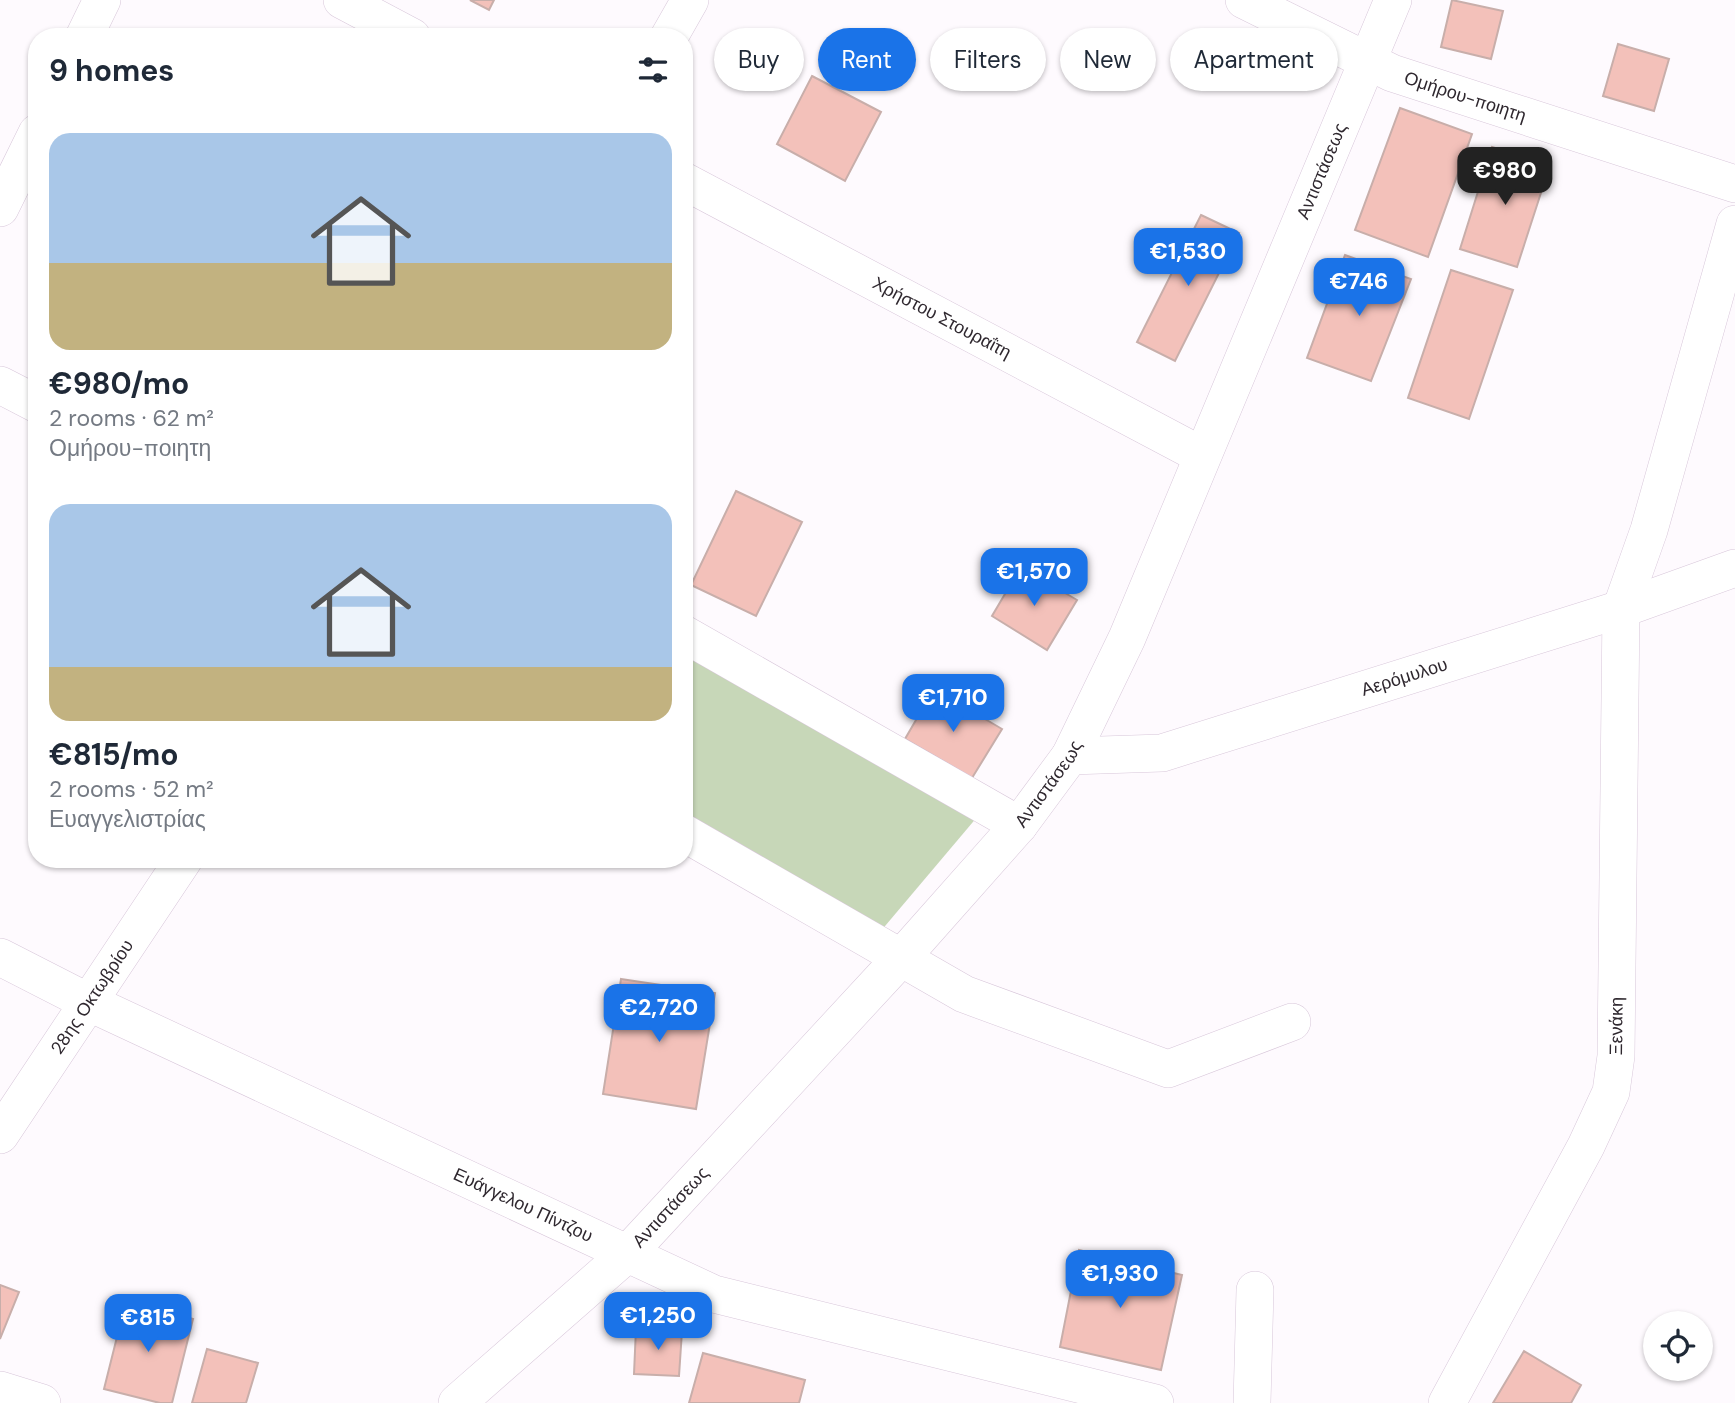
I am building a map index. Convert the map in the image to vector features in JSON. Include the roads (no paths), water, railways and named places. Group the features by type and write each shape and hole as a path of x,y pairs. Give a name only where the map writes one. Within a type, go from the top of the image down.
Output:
{"street":[{"path":"88,28 102,0"},
{"path":"342,0 395,28"},
{"path":"674,28 690,0"},
{"name":"Ομήρου-ποιητη","path":"1244,0 1366,62 1735,184"},
{"name":"Αντιστάσεως","path":"457,1403 628,1253 901,958 1019,825 1070,757 1127,638 1392,0"},
{"path":"0,208 28,151"},
{"name":"Χρήστου Στουραΐτη","path":"693,186 1201,456"},
{"name":"Ξενάκη","path":"1447,1403 1586,1146 1611,1093 1616,1056 1621,609 1649,530 1735,225"},
{"path":"0,385 28,399"},
{"name":"Αερόμυλου","path":"1070,757 1162,754 1621,609 1735,568"},
{"path":"693,640 1019,825"},
{"path":"693,838 964,994 1168,1069 1292,1022"},
{"name":"28ης Οκτωβρίου","path":"0,1135 178,868"},
{"name":"Ευάγγελου Πίντζου","path":"0,957 90,1003 714,1294 1155,1403"},
{"path":"1252,1403 1255,1290"},
{"path":"0,1390 42,1403"}]}
